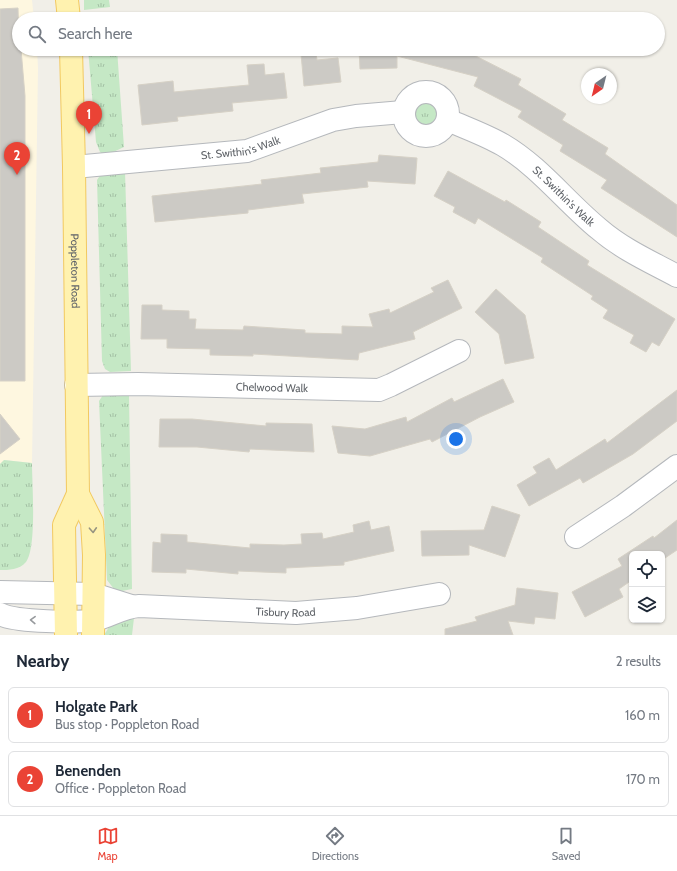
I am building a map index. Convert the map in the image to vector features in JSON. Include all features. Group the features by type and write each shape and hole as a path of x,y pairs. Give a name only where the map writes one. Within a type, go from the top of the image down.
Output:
{"main road":[{"path":"67,0 68,12"},
{"name":"Poppleton Road","path":"66,628 64,525 78,494 71,56"},
{"name":"Poppleton Road","path":"78,494 92,522 94,627"}],"street":[{"path":"432,92 445,101 448,109 448,120 444,128 439,133 423,137 413,133 407,127 403,112 405,105 416,94 432,92"},
{"name":"St. Swithin's Walk","path":"74,167 247,151 333,120 356,116 403,112"},
{"name":"St. Swithin's Walk","path":"448,120 504,146 532,168 600,230 639,256 677,276"},
{"name":"Chelwood Walk","path":"76,385 138,384 378,390 459,351"},
{"path":"576,537 624,506 677,466"},
{"name":"Tisbury Road","path":"0,592 93,594 131,606 296,613 357,608 439,594"},
{"name":"Tisbury Road","path":"0,614 7,618 66,628 94,627 131,606"}],"shaded area":[{"path":"0,0 32,0 33,12 12,12 12,56 37,56 38,68 32,463 5,460 0,464"}],"green space":[{"path":"84,0 109,0 110,7 84,10"},
{"path":"89,56 118,56 124,147 105,156 100,152 96,142"},
{"path":"427,99 437,103 441,113 437,123 427,127 417,123 413,113 417,103"},
{"path":"125,171 131,371 110,372 105,369 102,361 97,180 101,174"},
{"path":"129,394 132,589 122,591 114,589 107,580 99,401 103,395"},
{"path":"4,460 32,463 32,543 26,562 17,568 10,570 0,570 0,464"},
{"path":"125,614 134,618 132,635 104,635 114,619"}],"building":[{"path":"18,8 18,12 12,12 12,56 22,56 25,96 25,381 0,381 0,9"},
{"path":"301,56 316,56 317,60 338,58 341,82 304,86"},
{"path":"359,56 397,56 397,68 360,69"},
{"path":"397,56 476,56 521,79 518,85 566,114 562,120 608,148 605,154 677,205 677,237 601,188 607,180 560,151 563,145 518,117 522,111 474,86 478,77"},
{"path":"264,64 265,75 284,73 287,98 232,103 233,111 177,117 178,121 142,125 138,85 173,81 174,92 249,85 247,65"},
{"path":"379,155 417,158 415,184 367,181 368,187 302,194 304,203 248,210 248,213 155,222 152,196 262,184 261,180 321,173 320,168 378,162"},
{"path":"448,171 505,202 506,200 541,222 538,227 589,261 587,265 675,319 659,346 652,342 646,352 630,343 634,335 603,318 608,310 591,299 593,296 541,262 543,258 478,218 475,224 453,212 455,207 434,196"},
{"path":"448,280 462,308 413,332 415,339 359,353 358,360 253,354 253,356 210,355 210,349 167,348 167,339 141,339 142,305 162,305 162,310 189,311 189,319 196,319 195,329 243,330 244,326 305,330 305,333 342,334 342,326 373,327 369,314 389,309 390,313 434,292 431,288"},
{"path":"496,289 525,315 534,358 505,364 499,334 475,312"},
{"path":"503,379 514,402 480,417 432,442 430,439 370,456 338,453 332,426 365,429 406,417 407,422 452,398 454,402"},
{"path":"677,390 677,421 633,454 583,483 580,478 529,506 517,485 537,473 533,467 549,458 556,470 605,439 607,443"},
{"path":"0,414 20,439 0,454"},
{"path":"160,419 192,419 266,426 266,423 312,424 314,452 250,449 249,452 197,447 159,447"},
{"path":"492,506 520,515 505,557 469,545 469,555 422,556 421,531 484,530"},
{"path":"677,520 677,550 665,558 665,551 630,551 653,536 654,538"},
{"path":"369,521 371,530 389,526 394,551 344,562 344,565 286,568 286,573 238,571 238,574 186,569 186,573 152,572 153,542 161,543 161,534 187,535 187,542 250,548 250,544 302,544 301,534 322,533 323,539 354,532 353,525"},
{"path":"629,552 629,582 619,589 623,597 585,617 572,592 622,566 618,559"},
{"path":"517,588 558,593 555,619 535,617 534,624 508,621 513,635 445,635 445,629 477,621 475,617 515,605"}],"place":[{"name":"Holgate Park","path":"89,134"},
{"name":"Benenden","path":"17,175"}]}
